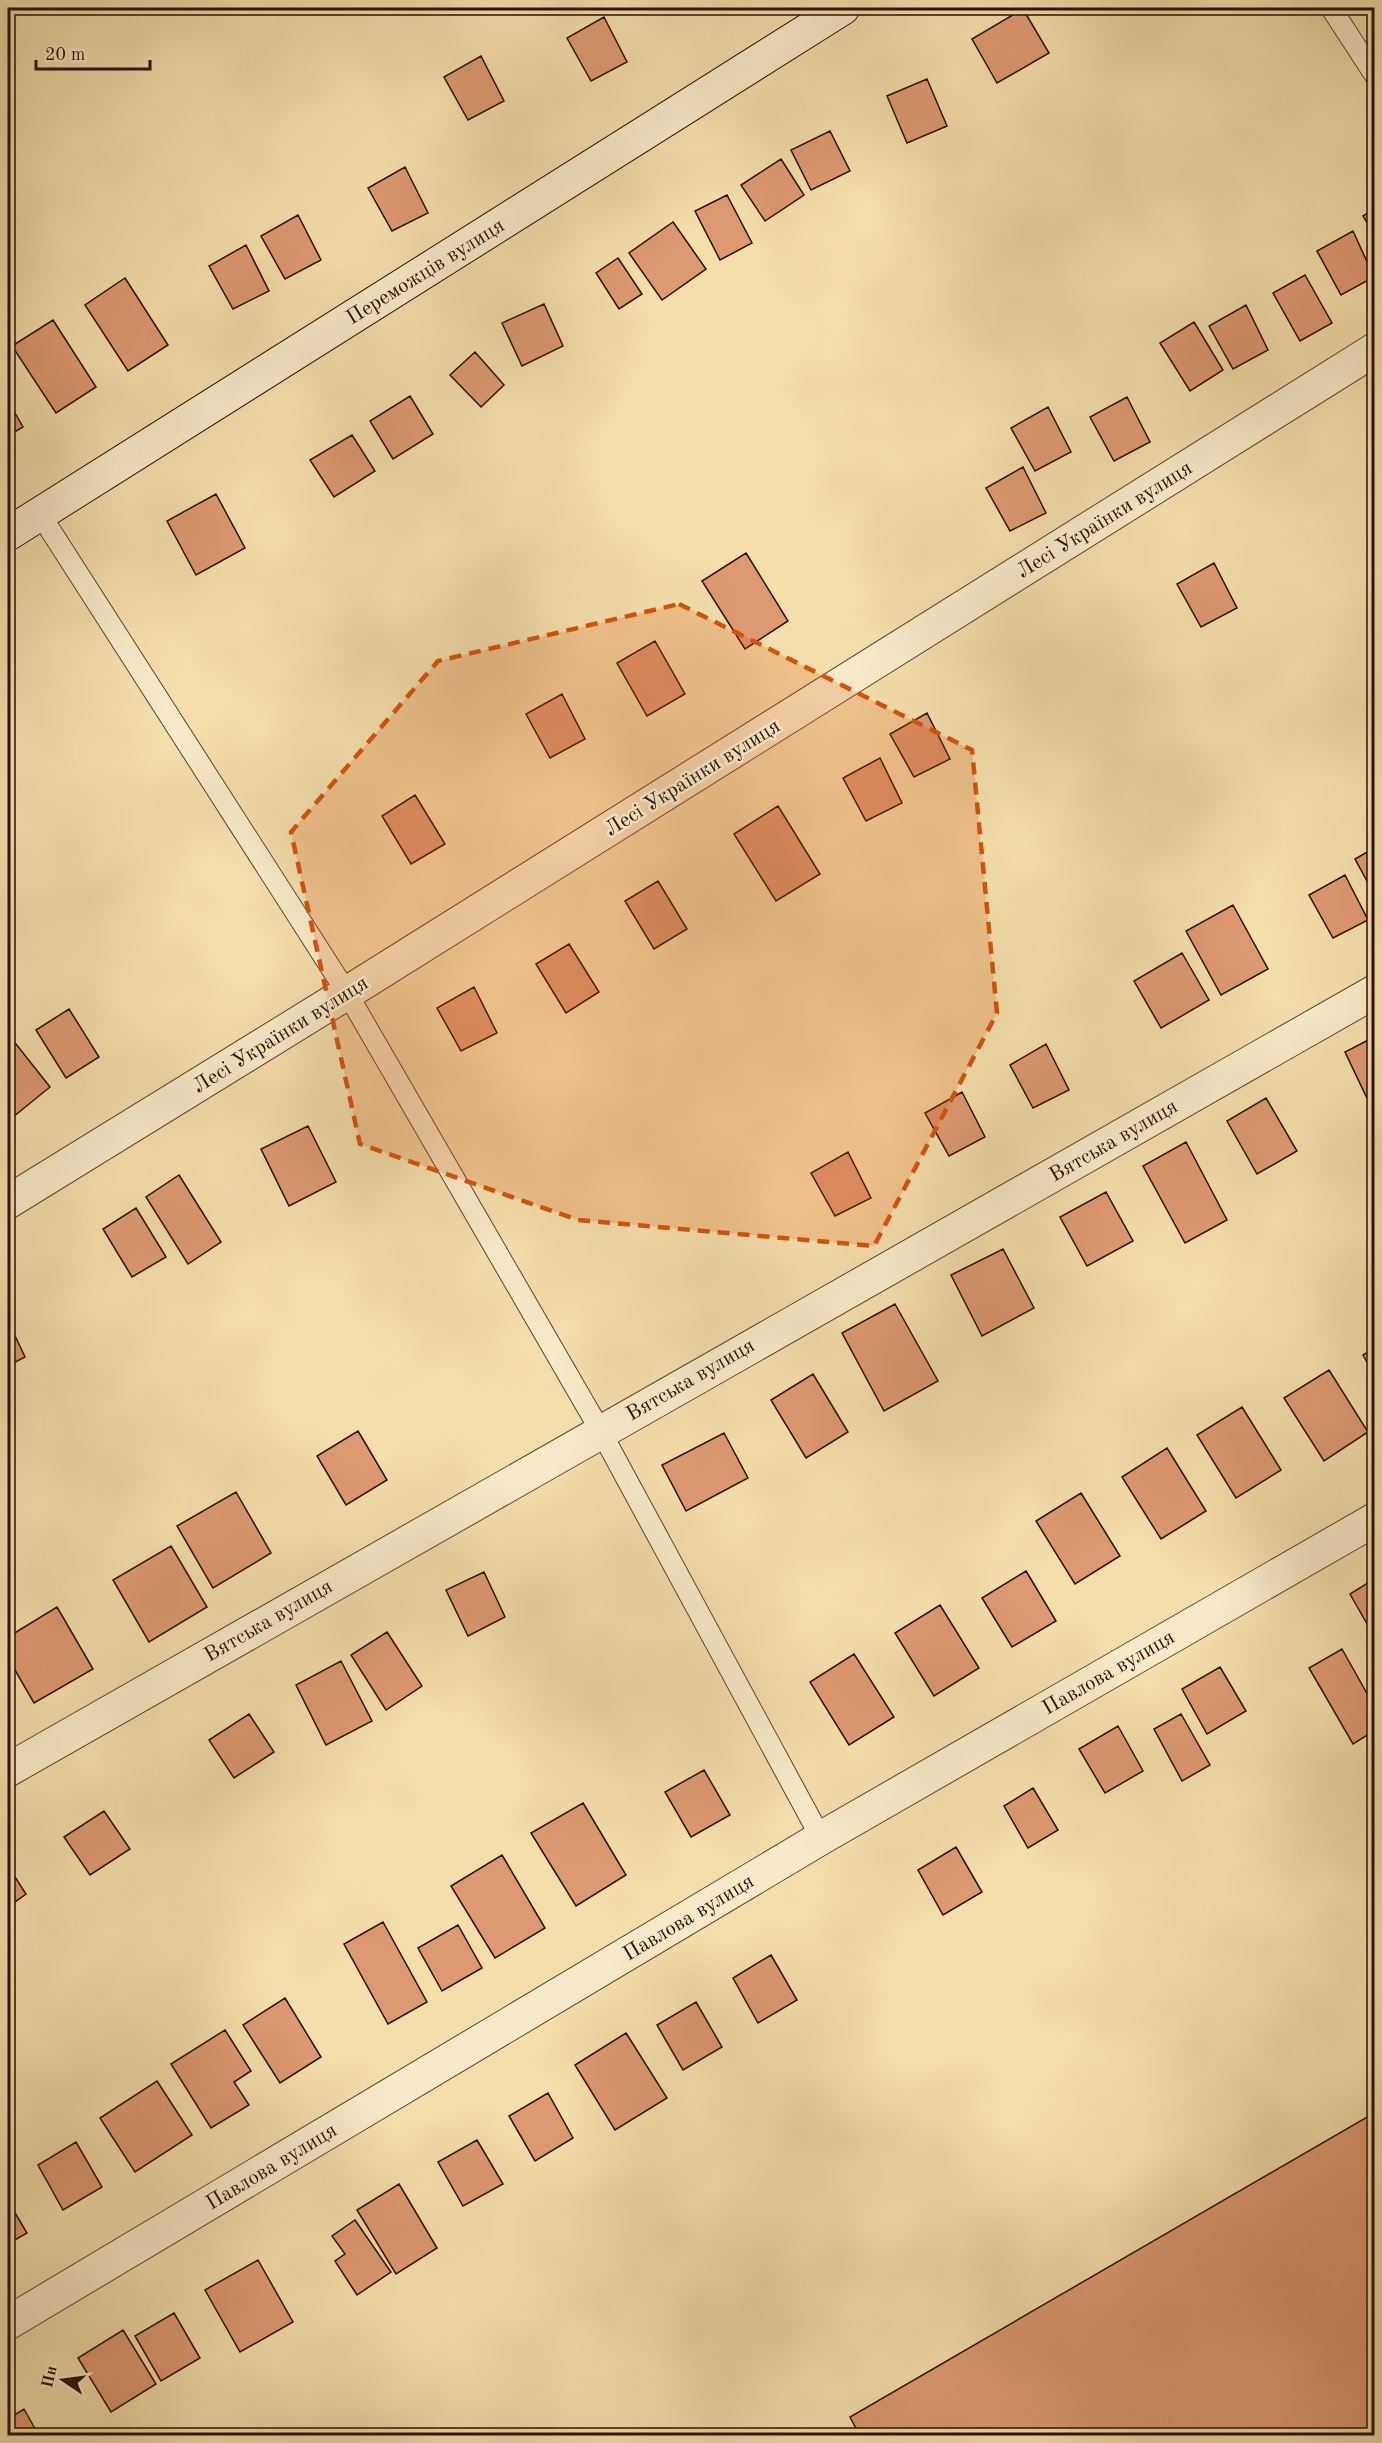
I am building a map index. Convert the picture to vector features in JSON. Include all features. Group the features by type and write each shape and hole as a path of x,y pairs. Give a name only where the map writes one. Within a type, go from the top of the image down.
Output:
{"street":[{"name":"Переможців вулиця","path":"8,534 843,8"},
{"name":"Лесі Українки вулиця","path":"8,1202 348,993 1374,350"},
{"name":"Вятська вулиця","path":"8,1770 600,1430 1374,992"},
{"name":"Павлова вулиця","path":"8,2323 820,1838 1374,1520"}],"lane":[{"path":"1330,8 1374,74"},
{"path":"40,514 348,993 600,1430 820,1838"}],"highlighted area":[{"path":"679,604 972,750 997,1013 874,1246 578,1220 360,1144 291,832 438,661"}],"building":[{"path":"1023,9 1049,53 997,83 972,39"},
{"path":"604,17 627,62 591,81 567,38"},
{"path":"481,56 504,101 468,120 444,77"},
{"path":"927,79 947,126 907,143 887,96"},
{"path":"830,131 850,171 811,190 791,150"},
{"path":"781,159 804,195 765,221 741,185"},
{"path":"405,167 428,213 392,231 368,188"},
{"path":"727,195 752,243 720,260 695,211"},
{"path":"1374,209 1374,234 1363,216"},
{"path":"298,215 321,260 285,279 261,236"},
{"path":"673,222 706,269 662,300 629,253"},
{"path":"1353,231 1374,277 1341,295 1317,251"},
{"path":"246,245 269,291 233,309 209,266"},
{"path":"618,258 642,294 619,309 596,273"},
{"path":"1305,275 1332,323 1300,341 1273,293"},
{"path":"125,278 168,345 128,371 85,305"},
{"path":"544,304 563,346 522,366 502,323"},
{"path":"1246,305 1268,350 1233,369 1209,326"},
{"path":"53,320 96,387 56,413 12,346"},
{"path":"1194,322 1223,370 1190,391 1160,343"},
{"path":"475,352 504,385 481,407 450,375"},
{"path":"410,396 433,434 393,459 370,421"},
{"path":"1127,397 1150,442 1114,461 1090,417"},
{"path":"8,401 23,427 8,436"},
{"path":"1048,407 1071,452 1035,471 1011,428"},
{"path":"352,435 375,471 334,497 310,460"},
{"path":"1023,467 1046,513 1010,531 986,488"},
{"path":"216,494 245,548 196,575 167,521"},
{"path":"746,553 788,621 745,649 702,581"},
{"path":"1214,563 1237,608 1201,627 1177,584"},
{"path":"655,641 685,694 647,716 617,663"},
{"path":"562,694 585,739 550,758 526,714"},
{"path":"927,713 950,759 914,777 890,734"},
{"path":"880,758 902,803 866,821 843,778"},
{"path":"415,795 445,844 411,864 382,816"},
{"path":"778,806 820,874 776,901 734,834"},
{"path":"1374,848 1374,894 1355,859"},
{"path":"1345,875 1368,920 1333,938 1309,895"},
{"path":"658,881 687,929 654,949 625,901"},
{"path":"1233,905 1268,969 1221,995 1186,931"},
{"path":"569,944 599,992 566,1013 536,964"},
{"path":"1182,953 1209,1000 1161,1028 1134,981"},
{"path":"474,987 497,1033 461,1051 437,1008"},
{"path":"69,1009 99,1057 66,1078 36,1030"},
{"path":"8,1034 50,1087 13,1117 8,1111"},
{"path":"1374,1037 1374,1113 1345,1052"},
{"path":"1046,1044 1069,1090 1033,1108 1010,1065"},
{"path":"962,1092 985,1137 949,1156 925,1113"},
{"path":"1266,1098 1297,1151 1257,1174 1227,1121"},
{"path":"308,1126 336,1182 289,1206 261,1149"},
{"path":"1186,1142 1227,1220 1185,1243 1143,1166"},
{"path":"848,1152 871,1198 835,1216 811,1173"},
{"path":"179,1175 221,1242 188,1264 146,1197"},
{"path":"1106,1192 1133,1241 1087,1266 1060,1217"},
{"path":"136,1208 166,1257 132,1277 103,1229"},
{"path":"1003,1249 1034,1308 982,1336 951,1275"},
{"path":"895,1304 938,1381 884,1411 842,1333"},
{"path":"8,1321 25,1357 8,1366"},
{"path":"1374,1348 1374,1375 1363,1355"},
{"path":"1329,1370 1368,1432 1324,1461 1284,1398"},
{"path":"813,1374 848,1432 806,1458 771,1400"},
{"path":"1242,1407 1281,1470 1236,1498 1197,1435"},
{"path":"358,1431 387,1480 346,1505 317,1456"},
{"path":"724,1433 748,1478 686,1511 662,1465"},
{"path":"1167,1448 1206,1511 1161,1539 1122,1477"},
{"path":"236,1492 271,1553 213,1588 177,1526"},
{"path":"1081,1493 1120,1556 1075,1584 1036,1521"},
{"path":"171,1546 207,1607 149,1642 113,1580"},
{"path":"1026,1571 1056,1621 1012,1647 982,1598"},
{"path":"484,1572 505,1617 468,1636 446,1590"},
{"path":"1374,1579 1374,1636 1350,1594"},
{"path":"940,1605 979,1668 934,1696 895,1633"},
{"path":"57,1607 93,1669 34,1703 8,1658 8,1637"},
{"path":"387,1632 422,1686 386,1710 351,1655"},
{"path":"1342,1649 1374,1706 1374,1731 1353,1744 1309,1668"},
{"path":"854,1654 894,1717 849,1745 810,1682"},
{"path":"341,1661 372,1721 326,1745 296,1685"},
{"path":"1220,1667 1246,1711 1207,1734 1182,1689"},
{"path":"249,1714 274,1752 234,1778 209,1740"},
{"path":"1181,1714 1210,1765 1182,1781 1154,1729"},
{"path":"1118,1726 1143,1771 1105,1793 1079,1749"},
{"path":"704,1770 730,1815 691,1837 665,1792"},
{"path":"1033,1788 1058,1830 1028,1848 1004,1806"},
{"path":"583,1803 626,1875 576,1906 531,1833"},
{"path":"104,1811 130,1849 90,1875 64,1837"},
{"path":"956,1847 982,1892 943,1915 918,1870"},
{"path":"502,1855 545,1928 495,1958 451,1886"},
{"path":"8,1866 26,1894 8,1907"},
{"path":"383,1922 427,2002 388,2024 344,1944"},
{"path":"458,1925 482,1968 442,1991 418,1948"},
{"path":"771,1955 797,2000 758,2023 733,1978"},
{"path":"285,1998 321,2057 280,2083 243,2025"},
{"path":"696,2002 722,2047 683,2070 657,2025"},
{"path":"225,2030 251,2071 234,2082 249,2105 211,2128 171,2064"},
{"path":"626,2033 667,2098 615,2130 575,2065"},
{"path":"157,2081 192,2135 135,2172 100,2118"},
{"path":"548,2093 573,2138 535,2161 509,2116"},
{"path":"1374,2113 1374,2436 860,2436 850,2417"},
{"path":"477,2140 503,2184 463,2206 438,2162"},
{"path":"76,2142 102,2187 63,2210 38,2165"},
{"path":"399,2184 437,2248 396,2274 357,2210"},
{"path":"8,2201 27,2233 8,2244"},
{"path":"355,2220 391,2272 357,2295 335,2261 345,2254 332,2236"},
{"path":"258,2260 293,2322 240,2352 205,2290"},
{"path":"174,2313 200,2358 161,2381 135,2336"},
{"path":"123,2330 156,2384 111,2412 78,2358"},
{"path":"24,2409 39,2436 8,2436 8,2419"}]}
